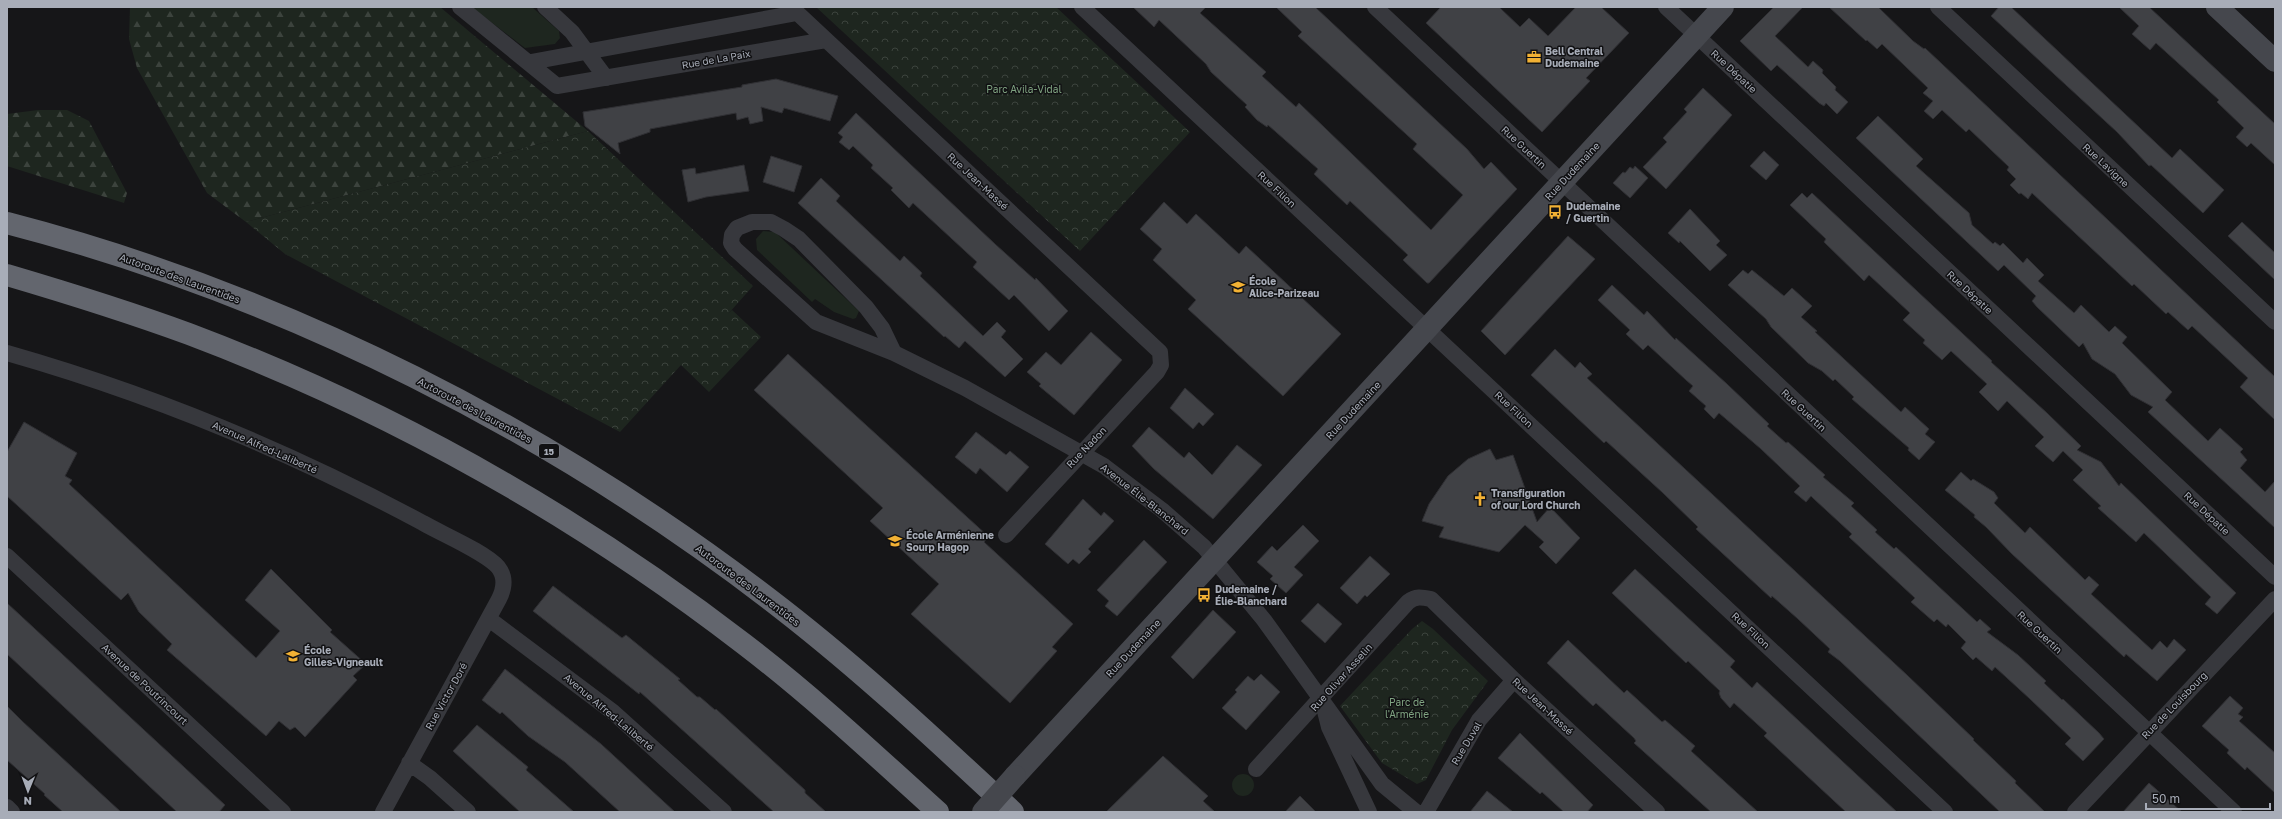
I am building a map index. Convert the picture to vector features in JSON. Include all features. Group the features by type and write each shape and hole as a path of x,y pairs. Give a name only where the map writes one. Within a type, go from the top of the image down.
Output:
{"highway":[{"name":"Autoroute des Laurentides","path":"7,223 117,256 246,302 391,366 529,439 590,475 684,536 777,605 876,686 1013,812"},
{"path":"7,276 160,324 258,362 399,426 497,479 600,542 709,618 813,700 938,812"}],"street":[{"name":"Rue de La Paix","path":"460,7 531,62 558,86 826,40"},
{"path":"545,7 572,32 606,78"},
{"name":"Rue Filion","path":"1082,7 1428,328 1945,812"},
{"name":"Rue Guertin","path":"1375,7 2234,812"},
{"name":"Rue Dépatie","path":"1666,7 2275,577"},
{"name":"Rue Dudemaine","path":"983,812 1723,7"},
{"name":"Rue Lavigne","path":"1938,7 2275,322"},
{"path":"2217,7 2275,60"},
{"path":"531,62 588,52 794,10"},
{"name":"Rue Jean-Massé","path":"794,10 1088,283 1154,346 1162,358"},
{"name":"Avenue Élie-Blanchard","path":"894,353 882,328 866,307 799,239 771,222 752,222 738,228 732,235 731,243 735,249 816,322 894,353 965,388 1104,466 1162,510 1199,542 1264,620 1322,697 1382,784 1416,812"},
{"name":"Avenue Alfred-Laliberté","path":"7,353 116,387 288,456 372,496 483,556 499,568 503,578"},
{"name":"Rue Nadon","path":"1006,535 1158,372 1162,358"},
{"name":"Avenue de Poutrincourt","path":"7,556 283,812"},
{"name":"Rue Victor Doré","path":"383,812 489,619 501,594 503,578"},
{"name":"Rue Olivar Asselin","path":"1256,769 1408,602 1417,597 1431,598"},
{"name":"Rue Jean-Massé","path":"1431,598 1514,680 1657,812"},
{"name":"Rue de Louisbourg","path":"2075,812 2275,599"},
{"name":"Avenue Alfred-Laliberté","path":"489,619 613,712 724,812"},
{"name":"Rue Duval","path":"1426,812 1479,720 1514,680"},
{"name":"Avenue Élie-Blanchard","path":"1322,697 1329,727 1368,812"},
{"path":"409,763 430,778 468,812"},
{"path":"7,807 12,812"}],"green space":[{"path":"130,7 440,7 588,131 246,222 207,193 137,68 129,39"},
{"path":"471,7 532,7 559,31 560,38 555,44 525,48"},
{"name":"Parc Avila-Vidal","path":"816,7 1056,7 1190,132 1080,251"},
{"path":"38,110 67,110 89,121 127,193 124,203 7,166 7,114"},
{"path":"588,131 753,286 728,314 732,310 761,337 709,392 681,365 620,432 285,254 246,222"},
{"path":"763,231 775,232 859,311 856,318 853,319 834,312 815,299 812,302 757,250 756,239"},
{"name":"Parc de l'Arménie","path":"1422,621 1433,629 1488,681 1452,730 1426,780 1417,784 1382,763 1340,706 1412,629"},
{"path":"1243,774 1251,777 1254,785 1251,793 1243,796 1235,793 1232,785 1235,777"}],"building":[{"path":"1133,7 1206,7 1200,13 1266,72 1262,76 1296,107 1299,103 1431,230 1463,195 1413,149 1417,144 1298,36 1302,32 1276,7 1315,7 1467,149 1484,169 1491,162 1517,189 1429,283 1427,283 1403,260 1408,255 1350,201 1347,205 1314,174 1318,169 1268,125 1267,127 1257,120 1245,107 1247,105 1211,72 1206,64 1159,20 1154,27"},
{"name":"Bell Central Dudemaine","path":"1441,7 1499,7 1520,27 1529,18 1548,36 1576,7 1601,7 1629,33 1586,78 1590,81 1542,132 1426,23"},
{"path":"1774,7 1803,7 1775,36 1808,67 1813,61 1823,70 1822,73 1836,87 1835,90 1848,102 1837,114 1826,103 1824,106 1819,103 1777,65 1771,71 1740,41"},
{"path":"1829,7 1878,7 1913,41 1924,49 1925,48 2275,377 2275,420 2240,387 2248,378 2192,326 2188,330 2168,312 2166,314 2134,284 2132,286 2032,193 2028,199 2021,193 2019,194 2010,185 2016,179 2007,170 2009,167 1969,129 1966,132 1942,110 1933,119 1924,111 1933,101 1923,93 1928,88 1882,44 1877,49 1867,40 1866,41"},
{"path":"1999,7 2011,7 2172,158 2180,149 2224,190 2203,213 2151,165 2149,166 2117,132 1991,16"},
{"path":"2119,7 2149,7 2275,124 2275,165 2251,143 2247,147 2236,137 2244,128 2217,102 2219,100 2156,43 2150,50 2132,34 2139,26"},
{"path":"776,79 838,96 830,121 784,108 782,113 761,107 763,121 750,124 748,117 737,120 736,113 650,129 650,132 618,143 620,154 585,126 583,112 742,87 742,85"},
{"path":"1703,88 1732,115 1666,189 1643,167 1667,142 1663,138 1687,112 1684,109"},
{"path":"856,113 995,244 1035,280 1036,278 1068,311 1049,331 1014,295 1009,300 973,267 977,262 913,203 909,208 891,190 893,188 871,168 873,165 853,146 849,150 839,142 843,137 838,133"},
{"path":"1878,116 1923,159 1916,166 1969,213 1972,225 1993,244 1995,242 2000,246 2003,243 2023,263 2027,258 2044,275 2038,281 2074,313 2081,305 2109,332 2115,326 2127,337 2122,343 2172,392 2165,400 2208,441 2220,428 2243,449 2240,452 2247,460 2240,468 2265,492 2275,481 2275,528 2148,412 2153,407 2131,395 2115,374 2092,359 2083,343 2079,347 2037,307 2032,301 2036,296 2004,265 1998,271 1856,138"},
{"path":"1764,151 1779,165 1766,180 1750,166"},
{"path":"771,156 802,166 794,192 763,182"},
{"path":"744,165 749,191 706,197 688,202 682,170 695,168 696,174"},
{"path":"1635,166 1648,178 1630,198 1613,183 1623,172 1625,173 1630,167 1633,169"},
{"path":"821,178 840,196 836,201 900,261 904,256 922,273 920,276 983,336 997,322 1006,331 1001,337 1023,359 1005,377 965,341 959,348 945,336 944,337 798,203"},
{"path":"1802,193 1807,198 1812,193 2047,413 2081,446 2077,450 2101,462 2119,486 2121,483 2236,593 2217,614 2205,604 2211,597 2144,533 2136,542 2098,508 2101,506 2073,480 2083,470 2063,451 2053,462 2035,446 2044,437 2007,401 1998,411 1979,392 1987,384 1951,351 1942,360 1923,343 1925,340 1903,320 1910,313 1869,275 1864,281 1824,242 1826,239 1790,205"},
{"path":"1164,202 1187,224 1196,214 1239,254 1246,246 1341,334 1283,396 1188,309 1196,300 1153,260 1162,249 1140,229"},
{"path":"1690,209 1720,241 1716,245 1727,255 1710,271 1680,241 1679,243 1668,233"},
{"path":"2242,222 2275,253 2275,280 2228,236"},
{"path":"1568,236 1595,259 1505,355 1481,331"},
{"path":"1743,270 1748,274 1752,270 1784,296 1792,288 1812,306 1801,317 1817,331 1815,332 1901,412 1905,407 1929,429 1925,434 1935,442 1919,460 1908,450 1909,448 1852,399 1854,397 1835,379 1833,381 1822,371 1808,363 1771,327 1766,319 1728,285"},
{"path":"1612,285 1644,315 1647,311 1675,340 1676,338 1727,384 1769,424 1767,426 1786,443 1788,442 1825,475 1823,477 1854,503 1851,506 1877,530 1875,532 1894,549 1896,547 1977,622 1980,619 1991,629 1987,632 2018,655 2046,681 2044,683 2099,733 2104,739 2083,761 2065,744 2071,738 2030,699 1995,667 1992,671 1976,657 1973,660 1961,648 1966,642 1948,624 1946,627 1937,619 1934,622 1911,602 1915,598 1849,537 1852,534 1811,496 1806,502 1794,492 1800,486 1761,449 1719,413 1714,419 1704,409 1706,406 1689,391 1693,386 1648,345 1643,350 1626,334 1630,330 1598,300"},
{"path":"1091,332 1122,360 1074,415 1039,386 1041,384 1027,372 1046,352 1061,365"},
{"path":"1555,349 1575,368 1580,362 1592,374 1587,378 1907,675 1974,739 1973,740 2016,781 2015,783 2045,812 2000,812 1840,661 1828,652 1830,649 1798,619 1772,596 1771,598 1696,529 1698,527 1663,493 1606,441 1604,443 1531,375"},
{"path":"788,354 989,537 984,542 1073,624 1052,647 1057,651 1010,703 911,614 939,584 870,521 883,508 754,390"},
{"path":"1185,388 1214,414 1203,426 1199,422 1193,429 1170,408"},
{"path":"24,422 77,453 65,476 72,480 69,484 256,658 280,631 245,600 271,569 332,630 330,632 366,664 353,676 357,680 305,737 295,727 290,730 279,721 266,736 167,650 172,644 139,612 128,593 121,600 7,496 7,452"},
{"path":"1149,427 1184,458 1189,452 1212,475 1237,445 1262,465 1213,519 1154,469 1132,446"},
{"path":"976,432 1006,455 1010,451 1029,467 1007,492 980,468 976,474 955,457"},
{"name":"Transfiguration of our Lord Church","path":"1490,449 1496,460 1513,455 1537,522 1550,507 1580,538 1556,564 1539,547 1544,542 1525,525 1499,552 1439,537 1444,527 1422,521 1429,504 1448,476 1468,459"},
{"path":"1961,472 1971,481 1973,479 1994,492 1998,498 1994,503 2025,533 2030,527 2085,580 2089,576 2099,585 2091,594 2152,650 2160,641 2167,648 2174,639 2186,650 2157,681 2126,654 2124,657 2012,554 1986,527 1974,517 1975,515 1945,490"},
{"path":"1083,499 1101,516 1104,512 1114,521 1088,549 1091,552 1079,564 1073,559 1068,564 1045,544"},
{"path":"1303,525 1319,541 1294,567 1303,575 1286,593 1270,579 1273,576 1257,562 1272,546 1277,551"},
{"path":"1144,540 1167,562 1117,616 1105,606 1109,601 1097,590"},
{"path":"1370,556 1390,574 1367,597 1365,595 1357,604 1340,588"},
{"path":"1635,569 1735,661 1730,667 1752,688 1757,682 1897,812 1846,812 1764,736 1767,733 1734,703 1730,708 1721,698 1719,693 1720,691 1688,661 1686,663 1612,593"},
{"path":"553,586 622,638 626,635 680,679 678,680 697,697 700,697 715,710 716,709 805,790 805,793 826,812 774,812 640,692 639,694 533,611"},
{"path":"7,603 225,805 219,812 177,812 7,654"},
{"path":"1318,603 1342,624 1325,643 1301,621"},
{"path":"1213,610 1236,632 1193,679 1171,657"},
{"path":"1568,640 1624,693 1627,690 1662,722 1665,720 1695,746 1691,751 1758,812 1711,812 1634,743 1636,741 1634,738 1596,703 1593,706 1547,663"},
{"path":"505,669 601,744 675,812 620,812 565,762 528,736 502,712 500,714 482,700"},
{"path":"1261,674 1280,692 1246,730 1222,708 1237,692 1235,690 1248,676 1254,681"},
{"path":"2230,696 2243,708 2238,714 2243,717 2239,721 2275,753 2275,793 2247,767 2245,770 2227,753 2229,750 2202,726"},
{"path":"7,706 121,812 63,812 44,795 45,794 7,760"},
{"path":"477,725 528,767 526,770 574,812 520,812 453,751"},
{"path":"1520,733 1593,805 1587,812 1564,812 1542,792 1540,794 1498,758"},
{"path":"1163,756 1208,796 1203,801 1215,812 1106,812"},
{"path":"2149,783 2182,812 2123,812"},
{"path":"1487,791 1513,812 1470,812"},
{"path":"1300,796 1316,812 1285,812"}],"place":[{"name":"Bell Central Dudemaine","path":"1534,57"},
{"name":"Dudemaine / Guertin","path":"1555,212"},
{"name":"École Alice-Parizeau","path":"1238,287"},
{"name":"Transfiguration of our Lord Church","path":"1480,499"},
{"name":"École Arménienne Sourp Hagop","path":"895,541"},
{"name":"Dudemaine / Élie-Blanchard","path":"1204,595"},
{"name":"École Gilles-Vigneault","path":"293,656"}]}
